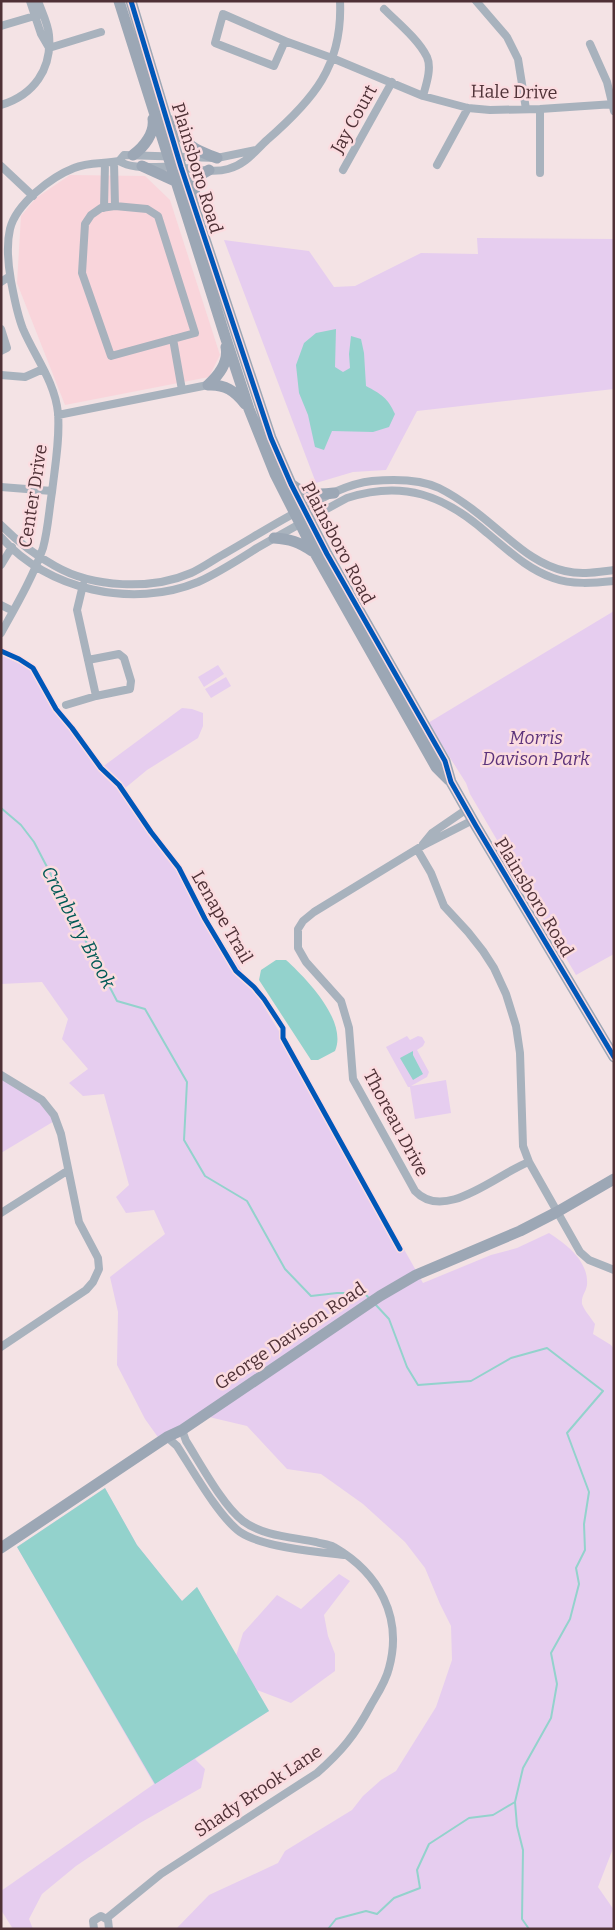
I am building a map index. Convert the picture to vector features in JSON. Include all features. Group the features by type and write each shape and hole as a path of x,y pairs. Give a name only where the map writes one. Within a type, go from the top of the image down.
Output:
{"street":[{"path":"30,1 39,15"},
{"path":"1,105 12,102 27,94 49,60 49,48 39,15 38,1"},
{"name":"Plainsboro Road","path":"119,1 151,107 194,205 269,432 291,484 315,553 436,767 451,782 614,1057"},
{"name":"Plainsboro Road","path":"131,1 161,97 174,161 175,181 249,409 275,474 355,605 445,761 451,782"},
{"path":"174,161 218,171 234,167 251,157 256,150 296,115 314,92 332,58 341,20 340,1"},
{"path":"476,1 507,37 518,59 526,109"},
{"path":"384,9 428,58 428,81 423,96"},
{"name":"Hale Drive","path":"285,41 274,66 215,43 223,14 423,96 468,108 613,107"},
{"path":"1,26 39,15"},
{"path":"49,48 101,32"},
{"path":"590,44 607,82 613,107"},
{"name":"Jay Court","path":"343,170 392,82"},
{"path":"161,97 183,139 196,150 217,158"},
{"path":"133,155 150,137 154,124 151,107"},
{"path":"437,166 468,108"},
{"path":"540,109 540,173"},
{"path":"174,161 217,158 256,150"},
{"name":"Center Drive","path":"1,633 40,556 48,525 56,460 58,415 55,396 23,328 14,300 8,243 10,227 16,215 32,196 54,179 74,168 117,161 124,155 174,161"},
{"path":"115,206 117,161"},
{"name":"Center Drive","path":"117,161 126,166 142,166 174,161"},
{"path":"104,208 105,163"},
{"path":"1,166 32,196"},
{"path":"142,166 175,181"},
{"path":"194,205 195,181 202,174 210,170"},
{"path":"115,206 147,209 158,216 195,333 111,356 82,273 85,224 91,215 104,208 115,206"},
{"path":"1,282 10,276"},
{"path":"1,329 7,348 1,351"},
{"path":"208,385 219,372 226,357 224,333"},
{"path":"172,339 182,390"},
{"path":"1,375 25,377 43,369"},
{"path":"58,415 208,385 215,385 235,392 249,409"},
{"path":"1,537 36,566 82,588 110,593 141,594 184,586 219,571 274,538 334,493 349,486 370,481 411,481 438,488 473,510 521,549 541,562 585,574 614,570"},
{"path":"291,484 300,491 315,495 334,493"},
{"path":"1,487 52,491"},
{"path":"1,525 16,540 56,567 85,578 108,583 154,583 191,573 301,516 347,498 366,492 386,489 413,492 446,503 467,517 519,560 554,578 581,583 614,581"},
{"path":"274,538 296,541 315,553"},
{"path":"1,566 12,547"},
{"path":"85,578 77,610 96,696"},
{"path":"1,605 13,611"},
{"path":"66,704 130,689 131,681 124,658 119,654 88,660"},
{"name":"Thoreau Drive","path":"419,847 432,833 467,809"},
{"name":"Thoreau Drive","path":"473,820 419,847 307,916 298,929 298,948 306,962 341,1001 350,1028 353,1079 415,1191 421,1198 430,1202 459,1198 529,1162"},
{"path":"419,847 444,906 483,951 494,968 506,994 519,1046 522,1135 523,1146 529,1162 580,1252 589,1260 614,1270"},
{"path":"1,1075 42,1100 54,1115 61,1134 79,1222 84,1235 98,1258 99,1269 93,1282 86,1290 1,1347"},
{"path":"1,1213 67,1170"},
{"name":"George Davison Road","path":"1,1548 167,1437 182,1430 380,1296 428,1269 500,1241 557,1212 614,1179"},
{"name":"Shady Brook Lane","path":"94,1929 92,1924 95,1918 101,1916 107,1918 161,1874 317,1773 339,1754 353,1737 384,1681 389,1668 394,1641 390,1616 380,1591 372,1579 347,1556 331,1546 281,1536 244,1522 227,1504 186,1441 182,1430"},
{"path":"167,1437 177,1446 226,1519 240,1531 253,1539 347,1556"},
{"path":"211,1497 219,1492"},
{"path":"280,1545 281,1536"},
{"path":"107,1918 109,1929"}],"shaded area":[{"path":"70,175 145,176 170,200 220,355 209,377 65,405 17,283 21,216 36,198"}],"green space":[{"path":"477,238 614,239 614,389 417,411 386,470 353,472 316,483 224,240 309,251 334,287 355,286 421,253 478,254"},
{"name":"Morris Davison Park","path":"614,611 614,954 576,975 470,794 466,783 428,723"},
{"path":"1,655 29,668 50,700 101,768 182,708 203,713 203,726 198,738 147,770 124,789 246,977 307,1077 423,1283 491,1255 517,1248 549,1233 575,1254 584,1268 587,1276 587,1285 582,1304 595,1324 593,1334 611,1345 614,1349 614,1846 598,1887 614,1910 614,1929 176,1929 209,1895 278,1863 285,1851 352,1810 363,1796 381,1780 396,1771 436,1707 452,1660 451,1626 425,1568 405,1542 363,1504 321,1474 287,1469 247,1426 209,1417 160,1440 145,1419 117,1365 118,1312 110,1277 165,1234 154,1210 126,1213 116,1197 129,1185 104,1094 83,1096 69,1083 88,1069 62,1039 68,1019 42,982 1,984"},
{"path":"218,665 224,674 204,687 198,677"},
{"path":"226,677 231,686 211,698 205,689"},
{"path":"407,1036 410,1040 418,1036 422,1037 425,1042 417,1050 429,1072 427,1077 411,1086 446,1080 451,1113 415,1119 410,1087 408,1087 386,1047"},
{"path":"1,1078 34,1094 56,1120 1,1153"},
{"path":"105,1488 137,1545 182,1601 197,1587 236,1656 243,1633 277,1595 301,1609 339,1574 350,1581 324,1615 328,1636 335,1654 335,1671 291,1703 257,1690 269,1711 195,1759 205,1769 201,1788 140,1823 76,1866 42,1894 29,1919 33,1929 13,1929 1,1910 1,1891 154,1784 17,1547"}],"water":[{"path":"336,329 335,367 343,372 350,368 351,336 361,339 364,353 366,386 384,397 395,414 389,427 373,432 332,431 324,450 315,447 308,415 299,393 296,365 304,343 316,333"},
{"path":"276,960 286,960 314,989 323,1001 336,1027 335,1051 318,1060 311,1060 259,980 261,970"},
{"path":"413,1051 413,1055 423,1074 413,1080 400,1058"},
{"path":"105,1488 137,1545 182,1601 197,1587 269,1711 155,1784 17,1547"}],"waterway":[{"name":"Cranbury Brook","path":"1,808 21,825 34,842 117,1001 145,1009 187,1082 184,1140 205,1176 247,1201 285,1269 311,1296 337,1293 364,1293 368,1297"},
{"name":"Cranbury Brook","path":"328,1929 336,1919 366,1911 377,1914 394,1898 420,1888 417,1870 429,1844 469,1818 493,1815 515,1802 523,1768 551,1718 557,1684 551,1653 570,1619 579,1584 576,1568 585,1550 584,1524 589,1492 567,1433 603,1391 547,1348 511,1358 471,1381 418,1385 407,1367 389,1319 375,1304"},
{"path":"515,1802 517,1826 523,1850 522,1919 529,1929"}],"cycle path":[{"path":"131,1 181,167 271,438 291,484 327,554 445,761 451,782 614,1057"},
{"name":"Lenape Trail","path":"1,651 33,668 56,709 101,768 119,785 151,832 179,868 205,919 236,971 264,999 283,1028 283,1038 400,1249"}]}
